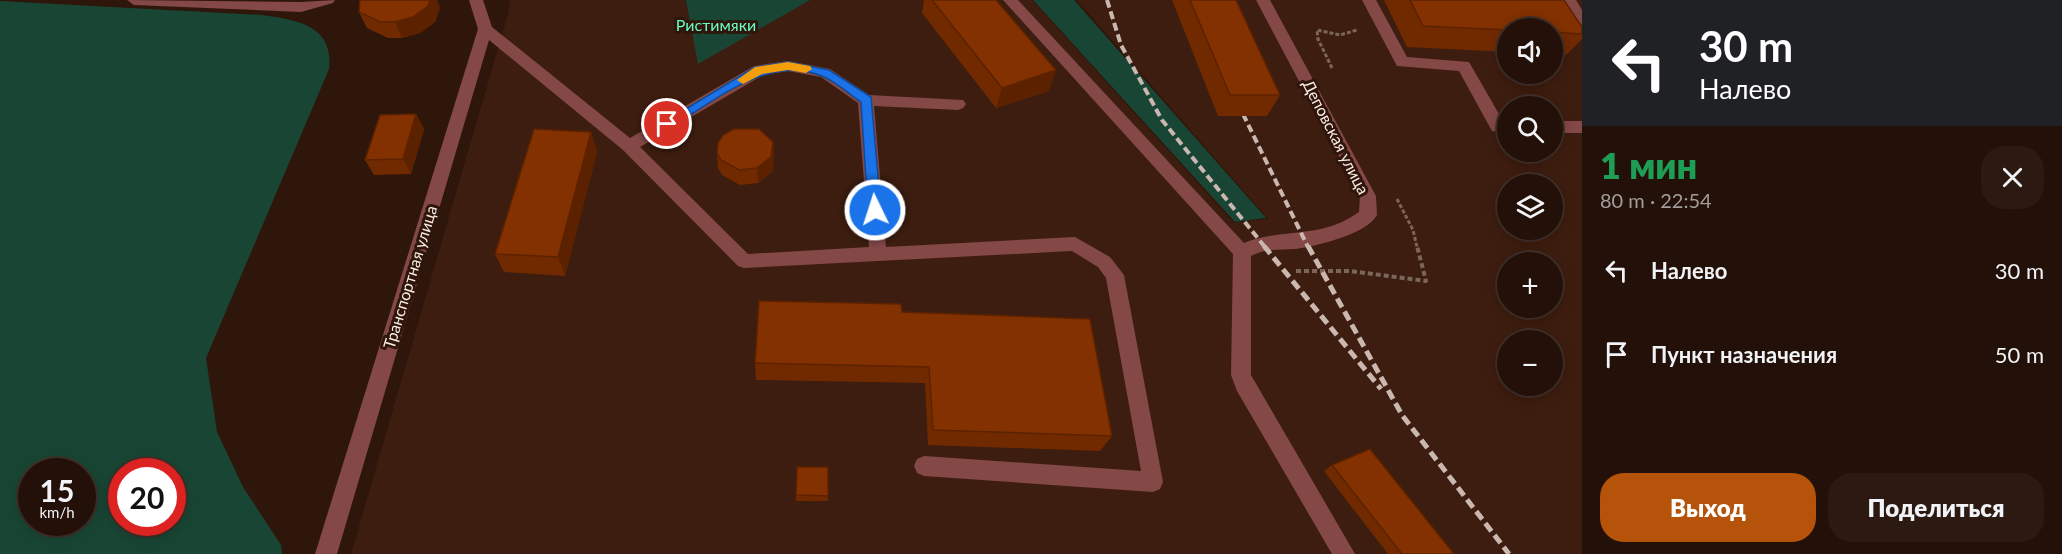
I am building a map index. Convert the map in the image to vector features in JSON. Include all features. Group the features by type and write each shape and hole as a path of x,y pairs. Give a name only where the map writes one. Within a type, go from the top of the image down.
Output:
{"street":[{"path":"134,0 302,7 328,0"},
{"path":"476,0 485,29 552,86 630,146 744,261 1075,244 1104,262 1115,275 1153,482 924,466"},
{"path":"1010,0 1242,252 1241,375 1247,391 1344,554"},
{"name":"Деповская улица","path":"1242,252 1261,242 1305,241 1355,225 1368,215 1368,196 1263,0"},
{"path":"1369,0 1402,62 1464,66 1497,125"},
{"path":"1569,0 1582,22"},
{"name":"Транспортная улица","path":"326,554 485,29"},
{"path":"630,146 759,70 788,66 825,72 866,100 958,104"},
{"path":"866,100 878,254"},
{"path":"1563,127 1582,127"}],"shaded area":[{"path":"510,0 1032,0 1234,223 1268,219 1077,0 1582,0 1582,554 351,554 508,14"}],"green space":[{"name":"Ристимяки","path":"686,0 810,0 698,64"},
{"path":"1033,0 1074,0 1266,218 1235,222"},
{"path":"0,1 262,15 288,19 310,27 326,43 329,69 206,358 217,432 243,487 281,545 282,554 0,554"}],"building":[{"path":"360,0 430,0 428,6 413,17 395,22 380,22 359,12"},
{"path":"932,0 996,0 1056,70 1002,88"},
{"path":"1190,0 1236,0 1280,95 1230,95"},
{"path":"1410,0 1564,0 1582,27 1582,34 1563,33 1563,18 1497,18 1497,29 1423,26"},
{"path":"416,114 403,159 365,160 380,115"},
{"path":"534,129 591,132 558,257 495,254"},
{"path":"734,129 759,129 773,142 771,157 757,168 739,170 721,160 717,153 718,143 723,135"},
{"path":"759,301 901,304 902,312 1090,319 1112,436 933,430 929,367 755,363"},
{"path":"1370,449 1454,554 1402,554 1332,465"},
{"path":"797,467 828,467 828,496 796,495"}],"railway":[{"path":"1107,0 1121,45 1162,120 1265,247"},
{"path":"1243,114 1308,247"},
{"path":"1264,246 1381,389"},
{"path":"1308,246 1402,415 1509,554"}],"slow traffic":[{"path":"743,80 759,70 788,66 806,69"}],"route":[{"path":"667,124 759,70 788,66 825,72 866,100 875,210"}]}
